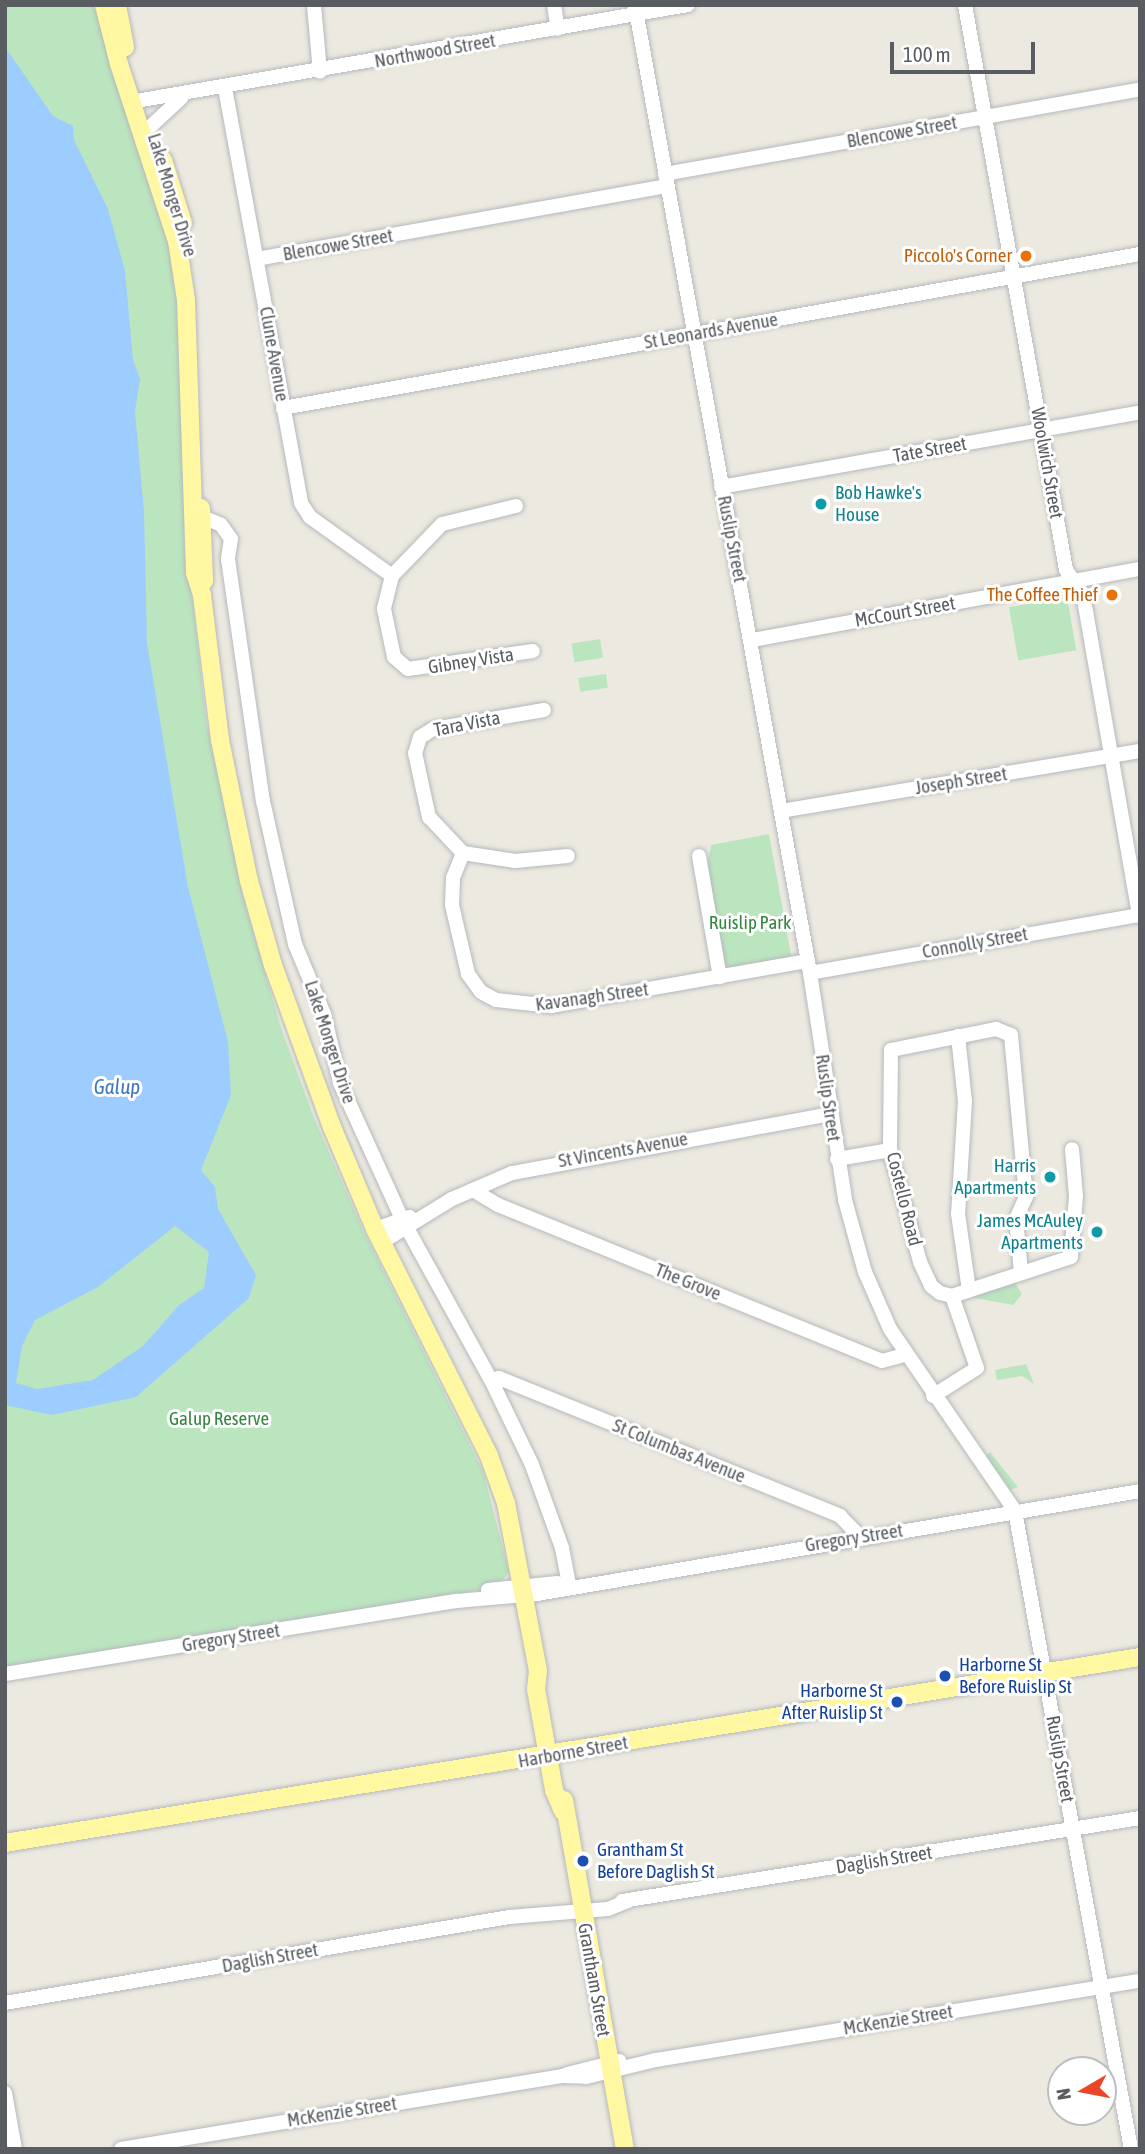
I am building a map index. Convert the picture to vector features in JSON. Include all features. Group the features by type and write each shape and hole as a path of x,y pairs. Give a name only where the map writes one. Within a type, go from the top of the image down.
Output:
{"main road":[{"name":"Lake Monger Drive","path":"104,5 112,42 177,241 186,300 197,514"},
{"name":"Lake Monger Drive","path":"117,5 142,100 192,261 198,304 195,573 202,595 220,740 249,881 304,1058 378,1236 489,1456 506,1503 518,1557"},
{"name":"Grantham Street","path":"518,1557 538,1671 536,1689 553,1750 625,2149"},
{"name":"Harborne Street","path":"1044,1669 1140,1648"},
{"name":"Harborne Street","path":"5,1843 1044,1669 1140,1657"},
{"name":"Harborne Street","path":"5,1834 553,1750"}],"street":[{"path":"314,5 320,72"},
{"path":"554,5 558,29"},
{"name":"Northwood Street","path":"142,100 182,97 558,29 636,10 688,5"},
{"name":"Woolwich Street","path":"965,5 1066,570 1083,594 1140,915"},
{"name":"Ruslip Street","path":"636,10 721,487 752,640 809,967 837,1159 865,1272 905,1355 1016,1511 1102,1987 1134,2146"},
{"name":"Clune Avenue","path":"225,88 304,511 392,576"},
{"name":"Blencowe Street","path":"257,259 1140,89"},
{"path":"151,126 182,97"},
{"name":"St Leonards Avenue","path":"283,408 1140,254"},
{"name":"Tate Street","path":"721,487 1140,412"},
{"path":"392,576 442,524 516,506"},
{"name":"Lake Monger Drive","path":"197,514 221,525 231,539 228,559 263,801 295,944 324,1014 340,1083 405,1224 491,1380 531,1465 562,1548 569,1585"},
{"name":"McCourt Street","path":"752,640 1140,569"},
{"name":"Gibney Vista","path":"392,576 384,609 391,648 403,667 420,669 533,651"},
{"name":"Tara Vista","path":"463,853 429,817 415,753 418,740 433,729 544,710"},
{"name":"Joseph Street","path":"781,811 1140,751"},
{"path":"463,853 515,861 568,856"},
{"name":"Kavanagh Street","path":"463,853 453,878 452,905 468,974 486,996 526,1006 552,1006 720,977 809,967"},
{"path":"699,856 720,977"},
{"name":"Connolly Street","path":"809,967 1140,915"},
{"path":"969,1290 958,1214 965,1101 957,1036 996,1029 1013,1039 1026,1197 1016,1219 1021,1272"},
{"name":"Costello Road","path":"952,1296 934,1289 920,1262 890,1150 887,1059 896,1046 957,1036"},
{"name":"St Vincents Avenue","path":"378,1236 512,1173 556,1162 830,1114"},
{"path":"933,1396 977,1368 952,1296 1021,1272 1067,1261 1074,1253 1072,1149"},
{"path":"837,1159 890,1150"},
{"name":"The Grove","path":"473,1190 498,1205 882,1361 905,1355"},
{"name":"St Columbas Avenue","path":"491,1380 499,1378 840,1516 860,1537"},
{"name":"Gregory Street","path":"5,1674 1140,1491"},
{"name":"Daglish Street","path":"5,2003 1140,1818"},
{"name":"McKenzie Street","path":"121,2149 1140,1981"},
{"path":"5,2092 15,2149"},
{"path":"1114,2149 1134,2146"}],"green space":[{"name":"Galup Reserve","path":"5,5 99,5 177,273 191,587 206,720 244,900 281,1028 314,1118 363,1230 483,1471 509,1572 499,1585 456,1595 5,1668"},
{"path":"1067,597 1076,650 1018,660 1009,607"},
{"path":"600,639 603,658 574,662 571,644"},
{"path":"606,674 608,688 580,692 578,678"},
{"name":"Ruislip Park","path":"769,834 792,960 731,969 724,963 706,873 711,845"},
{"path":"1014,1281 1022,1294 1013,1305 969,1297"},
{"path":"1026,1364 1034,1384 1022,1376 997,1380 995,1370"},
{"path":"990,1452 1018,1487 1010,1490 986,1456"}],"water":[{"name":"Galup","path":"5,47 53,116 73,126 74,140 108,209 125,271 133,360 140,379 135,412 144,512 147,643 188,887 228,1042 231,1095 201,1170 215,1187 218,1209 256,1275 249,1298 136,1397 52,1415 5,1405","holes":["175,1226 209,1252 204,1288 179,1305 143,1346 93,1380 37,1389 16,1383 22,1346 35,1320 98,1287"]}],"place":[{"name":"Piccolo's Corner","path":"1026,256"},
{"name":"Bob Hawke's House","path":"821,504"},
{"name":"The Coffee Thief","path":"1112,595"},
{"name":"Harris Apartments","path":"1050,1177"},
{"name":"James McAuley Apartments","path":"1097,1232"},
{"name":"Harborne St Before Ruislip St","path":"945,1676"},
{"name":"Harborne St After Ruislip St","path":"897,1702"},
{"name":"Grantham St Before Daglish St","path":"583,1861"}]}
